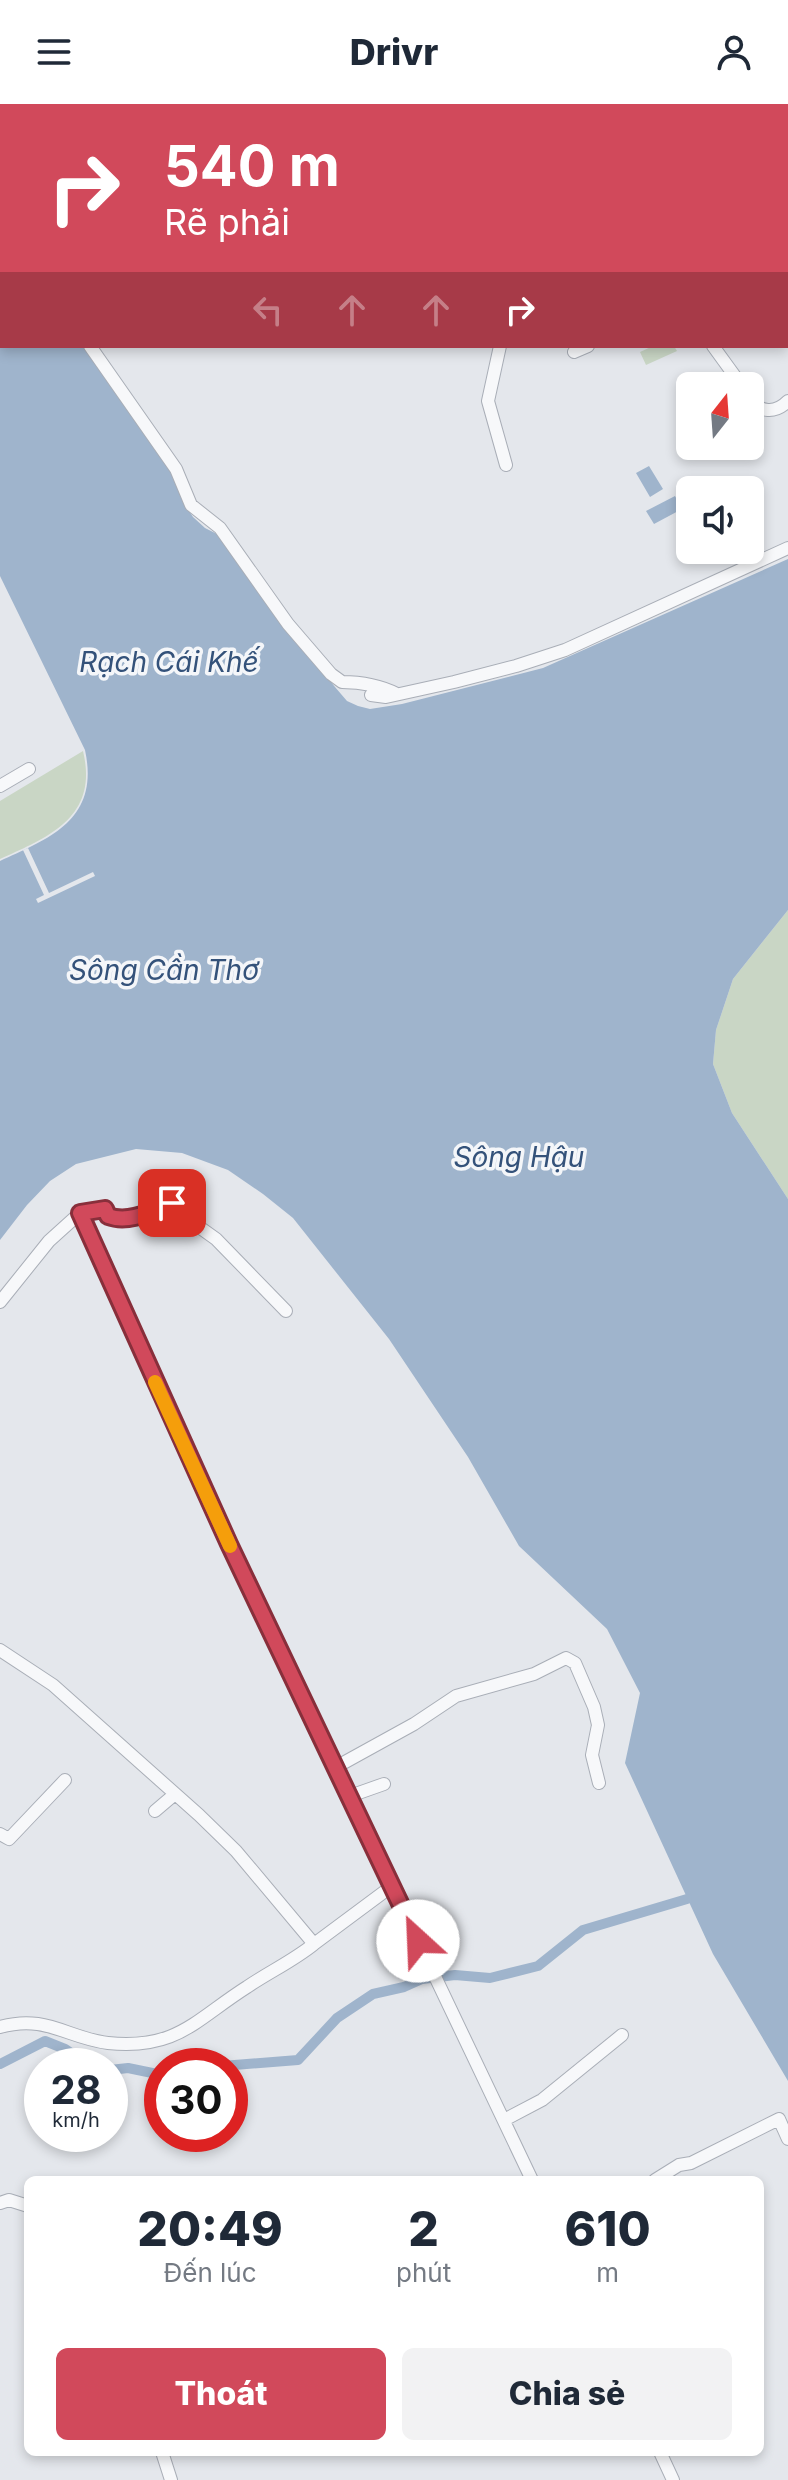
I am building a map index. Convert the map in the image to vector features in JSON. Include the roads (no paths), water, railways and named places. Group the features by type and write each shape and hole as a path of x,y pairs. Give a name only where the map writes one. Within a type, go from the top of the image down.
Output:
{"street":[{"path":"91,348 182,479 191,505 220,528 288,624 318,660 342,682 362,682 397,694"},
{"path":"500,348 488,401 506,465"},
{"path":"574,352 583,348"},
{"path":"714,348 732,372"},
{"path":"764,409 770,411 788,401"},
{"path":"371,695 386,697 516,666 565,650 788,548"},
{"path":"0,786 29,769"},
{"path":"0,1302 49,1241 80,1213 105,1209 108,1216 130,1219 172,1203 216,1239 286,1311"},
{"path":"80,1213 229,1544 530,2176"},
{"path":"0,1650 53,1685 236,1851 314,1944"},
{"path":"336,1767 414,1724 456,1696 534,1674 566,1658 575,1663 594,1707 598,1725 592,1755 599,1783"},
{"path":"0,1834 9,1839 65,1780"},
{"path":"350,1796 384,1784"},
{"path":"155,1811 175,1794"},
{"path":"0,2027 14,2023 39,2023 99,2041 130,2044 161,2041 196,2025 232,1996 298,1956 392,1886"},
{"path":"504,2120 542,2100 622,2035"},
{"path":"661,2176 779,2119 788,2139"},
{"path":"0,2203 9,2200 24,2205"},
{"path":"163,2456 171,2480"},
{"path":"662,2456 673,2480"}],"water":[{"name":"Sông Hậu","path":"0,348 85,348 174,474 184,503 193,517 219,535 269,606 347,701 358,706 370,709 402,704 543,668 788,559 788,910 733,979 716,1030 713,1064 732,1113 788,1199 788,2081 713,1954 625,1763 640,1693 607,1629 519,1546 468,1457 389,1339 293,1218 228,1170 182,1153 136,1149 76,1164 50,1181 0,1240 0,861 37,844 67,823 85,793 88,774 85,750 0,576"},
{"path":"649,466 663,489 650,497 636,473"},
{"path":"676,498 676,512 654,524 646,511"}],"waterway":[{"path":"248,2064 298,2060 337,2018 373,1994 422,1979 455,1975 490,1978 538,1966 583,1930 687,1899"},
{"path":"31,2048 45,2041 62,2048"},
{"path":"0,2064 24,2052"},
{"path":"128,2068 144,2071"}],"water label":[{"name":"Rạch Cái Khế","path":"169,662"},
{"name":"Sông Cần Thơ","path":"164,970"}]}
